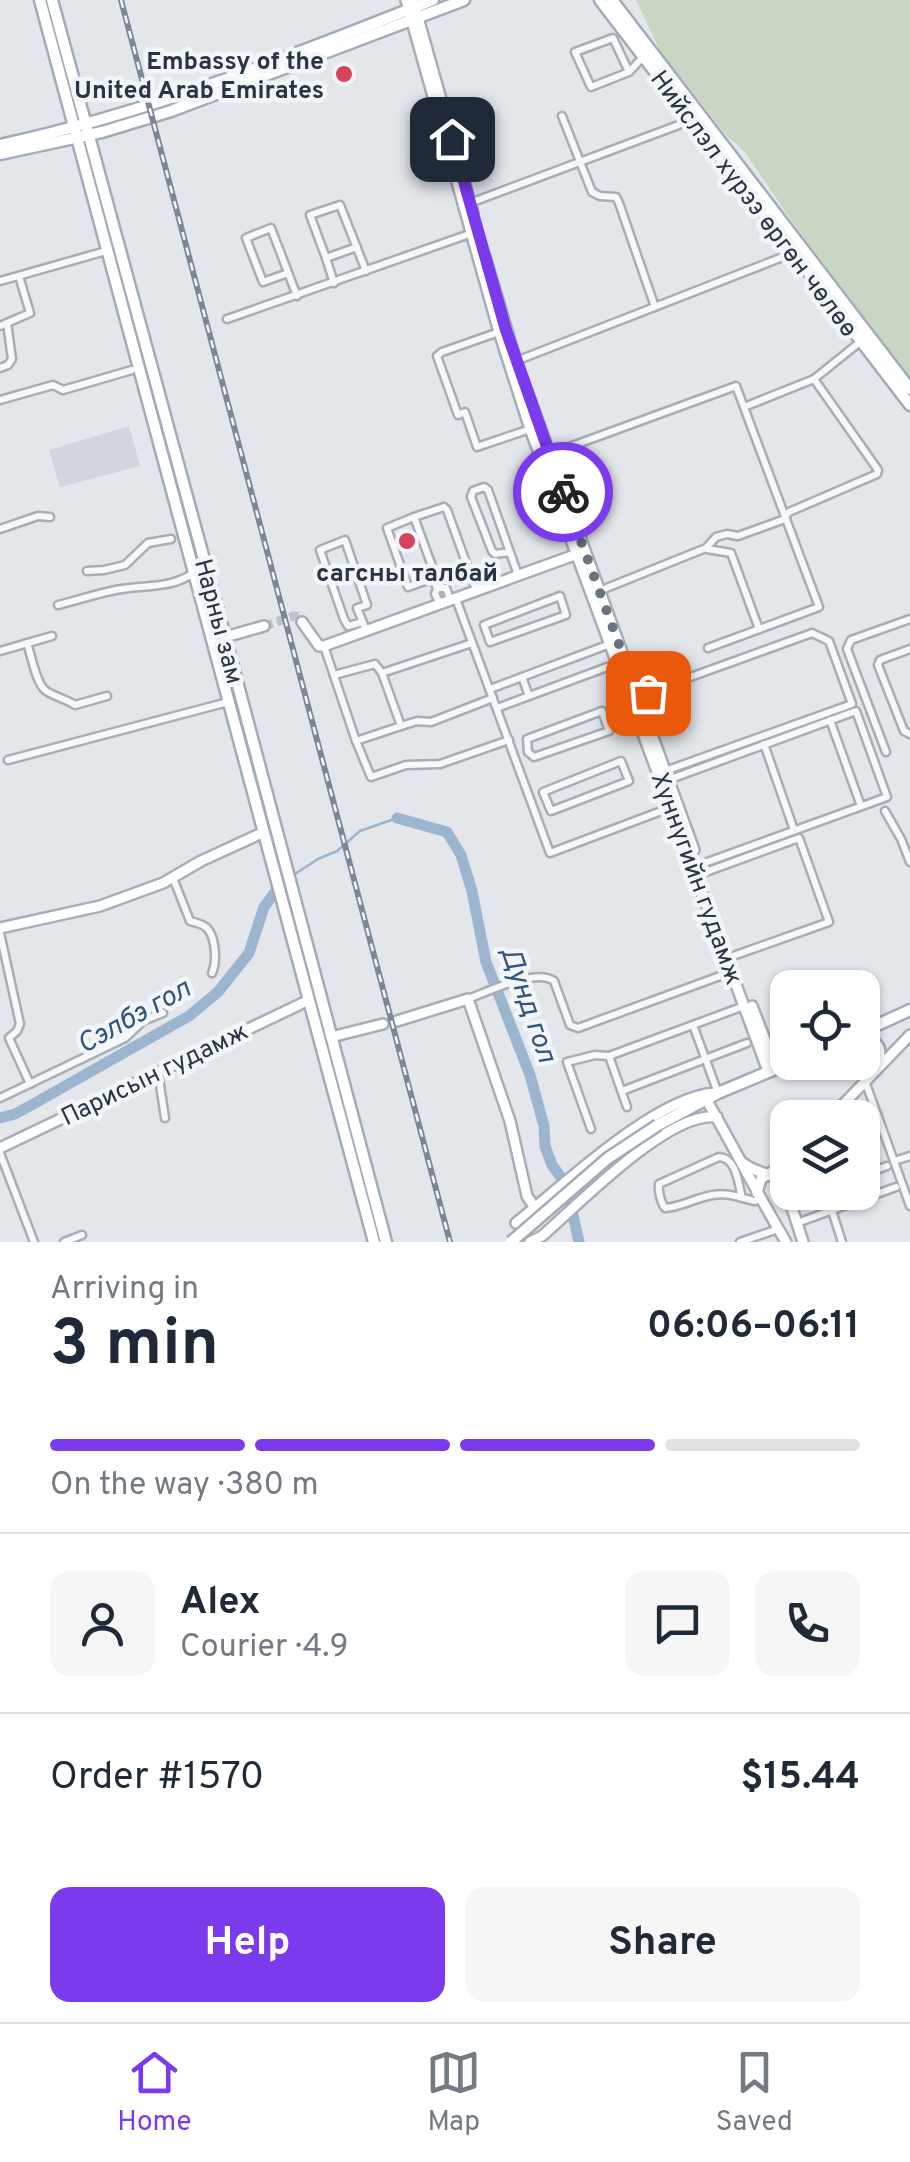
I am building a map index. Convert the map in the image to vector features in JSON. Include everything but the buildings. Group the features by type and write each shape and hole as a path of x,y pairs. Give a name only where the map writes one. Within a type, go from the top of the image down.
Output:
{"main road":[{"name":"Нарны зам","path":"40,0 153,398 193,573 270,862 290,911 330,1037 374,1242"},
{"name":"Нарны зам","path":"52,0 106,251 240,694 281,853 308,1000 386,1242"},
{"path":"0,146 172,111 433,0"},
{"path":"0,154 80,131 412,9 464,0"},
{"name":"Нийслэл хүрээ өргөн чөлөө","path":"600,0 856,327 861,341 910,405"},
{"name":"Нийслэл хүрээ өргөн чөлөө","path":"612,0 794,253 910,389"},
{"name":"Хүннүгийн гудамж","path":"412,9 470,202 499,332 614,643 638,696 732,971 770,1065"},
{"name":"Хүннүгийн гудамж","path":"412,9 534,427 549,454 581,552 600,593 618,663 701,869 770,1064"},
{"path":"302,622 314,642 324,646 364,627 581,552"},
{"path":"225,639 265,628"},
{"path":"228,700 240,694"},
{"path":"0,930 90,910 164,883 262,833"},
{"path":"398,1020 472,998 510,1121 528,1200 537,1206"},
{"name":"Парисын гудамж","path":"0,1150 308,1000"},
{"path":"880,1024 910,1010"},
{"path":"330,1037 382,1024"},
{"path":"880,1065 910,1036"},
{"path":"514,1242 608,1158 706,1099 770,1071"},
{"path":"846,1100 864,1080"},
{"path":"516,1222 585,1164 660,1114 702,1094 718,1093"},
{"path":"706,1099 786,1242"},
{"path":"525,1188 525,1202 515,1228 518,1238 529,1242 542,1236 628,1159 698,1117 718,1117"},
{"path":"740,1161 751,1170 770,1176"},
{"path":"758,1196 757,1186 770,1172"},
{"path":"793,1210 804,1242"}],"street":[{"path":"629,72 613,38 576,52 591,86 629,72 644,57"},
{"path":"562,116 592,192 616,198 619,203 655,307"},
{"path":"470,202 579,161 698,123"},
{"path":"334,282 312,213 340,205 366,271"},
{"path":"288,273 263,282 246,238 271,228 297,296"},
{"path":"228,319 475,232"},
{"path":"326,258 357,247"},
{"path":"0,281 106,251"},
{"path":"516,361 794,253"},
{"path":"0,368 8,366 12,359 4,324 30,313 19,276"},
{"path":"499,332 437,356 458,415 466,412 477,446 534,427"},
{"path":"744,407 814,379 861,341"},
{"path":"0,400 53,385 63,390 132,370"},
{"path":"600,593 644,578 660,564 706,548 716,536 738,536 785,519 789,512 877,474 878,470 814,379"},
{"path":"549,454 736,386 819,607 708,648"},
{"path":"510,552 492,551 471,497 478,488 488,490 510,552 518,575"},
{"path":"448,600 434,594 437,589 433,578 408,586 387,528 444,507 476,590"},
{"path":"0,529 38,516 50,517"},
{"path":"414,517 440,588 446,588 448,600 472,641 550,854 675,806"},
{"path":"87,572 125,564 148,543 172,539"},
{"path":"345,540 367,604 358,608 364,627 348,626 344,620 320,550 345,540"},
{"path":"706,548 731,553 759,629"},
{"path":"58,605 121,589 173,582 193,573"},
{"path":"560,596 566,615 490,642 486,633 484,625 560,596"},
{"path":"886,752 847,644 910,619"},
{"path":"382,673 486,633"},
{"path":"638,696 812,633 828,641 852,704 667,776"},
{"path":"0,650 52,636"},
{"path":"27,643 46,692 75,705 107,696"},
{"path":"490,689 614,643"},
{"path":"324,646 371,777 406,766 440,764 509,740"},
{"path":"910,649 880,660 878,666 904,731 910,734"},
{"path":"497,708 618,663"},
{"path":"334,675 372,664 382,673 401,726"},
{"path":"522,678 529,696"},
{"path":"356,741 418,721 431,722 494,698"},
{"path":"8,760 228,700"},
{"path":"602,711 610,731 534,758 528,752 527,739 602,711"},
{"path":"667,776 856,711 888,796 701,869"},
{"path":"830,720 861,806"},
{"path":"764,744 794,830"},
{"path":"515,758 528,752"},
{"path":"622,761 629,781 551,811 547,800 544,792 622,761"},
{"path":"533,806 547,800"},
{"path":"885,811 910,862"},
{"path":"701,869 799,838 829,922 733,956"},
{"path":"172,876 190,921 203,924 208,930 216,959 212,973"},
{"path":"0,930 20,1024 4,1040 30,1084"},
{"path":"472,998 533,976 549,976 570,1025 578,1028 732,971"},
{"path":"591,1129 568,1062 595,1054 609,1056 745,1005"},
{"path":"0,1098 126,1038 143,1021 163,1013"},
{"path":"693,1025 718,1093"},
{"path":"622,1091 747,1043"},
{"path":"609,1056 627,1106"},
{"path":"158,1072 164,1118"},
{"path":"870,1080 890,1164 910,1206"},
{"path":"0,1150 34,1242"},
{"path":"880,1168 910,1156"},
{"path":"742,1198 735,1171 726,1158 718,1158 658,1187 665,1208 713,1194 755,1201 758,1196"},
{"path":"880,1193 896,1187"},
{"path":"797,1223 832,1210 842,1242"},
{"path":"740,1242 778,1229"},
{"path":"64,1242 82,1235"}],"shaded area":[{"path":"129,426 140,466 60,487 49,450"}],"green space":[{"path":"636,0 910,0 910,378 744,151 726,135 660,51"}],"waterway":[{"name":"Сэлбэ гол","path":"292,876 337,851 360,831 397,818"},
{"name":"Дунд гол","path":"397,818 447,832 461,855 486,962 530,1075 544,1126 545,1146 552,1165 566,1184 579,1242"},
{"name":"Сэлбэ гол","path":"0,1118 28,1107 189,1016 218,992 249,953 264,907 282,883"}],"tunnel":[{"path":"264,626 294,616 301,617 302,622"}],"railway":[{"path":"121,0 450,1242"}],"way so far":[{"path":"563,492 638,696 648,693"}],"place":[{"name":"Embassy of the United Arab Emirates","path":"344,74"},
{"name":"сагсны талбай","path":"407,541"}],"route":[{"path":"452,139 506,330 563,492"}]}
